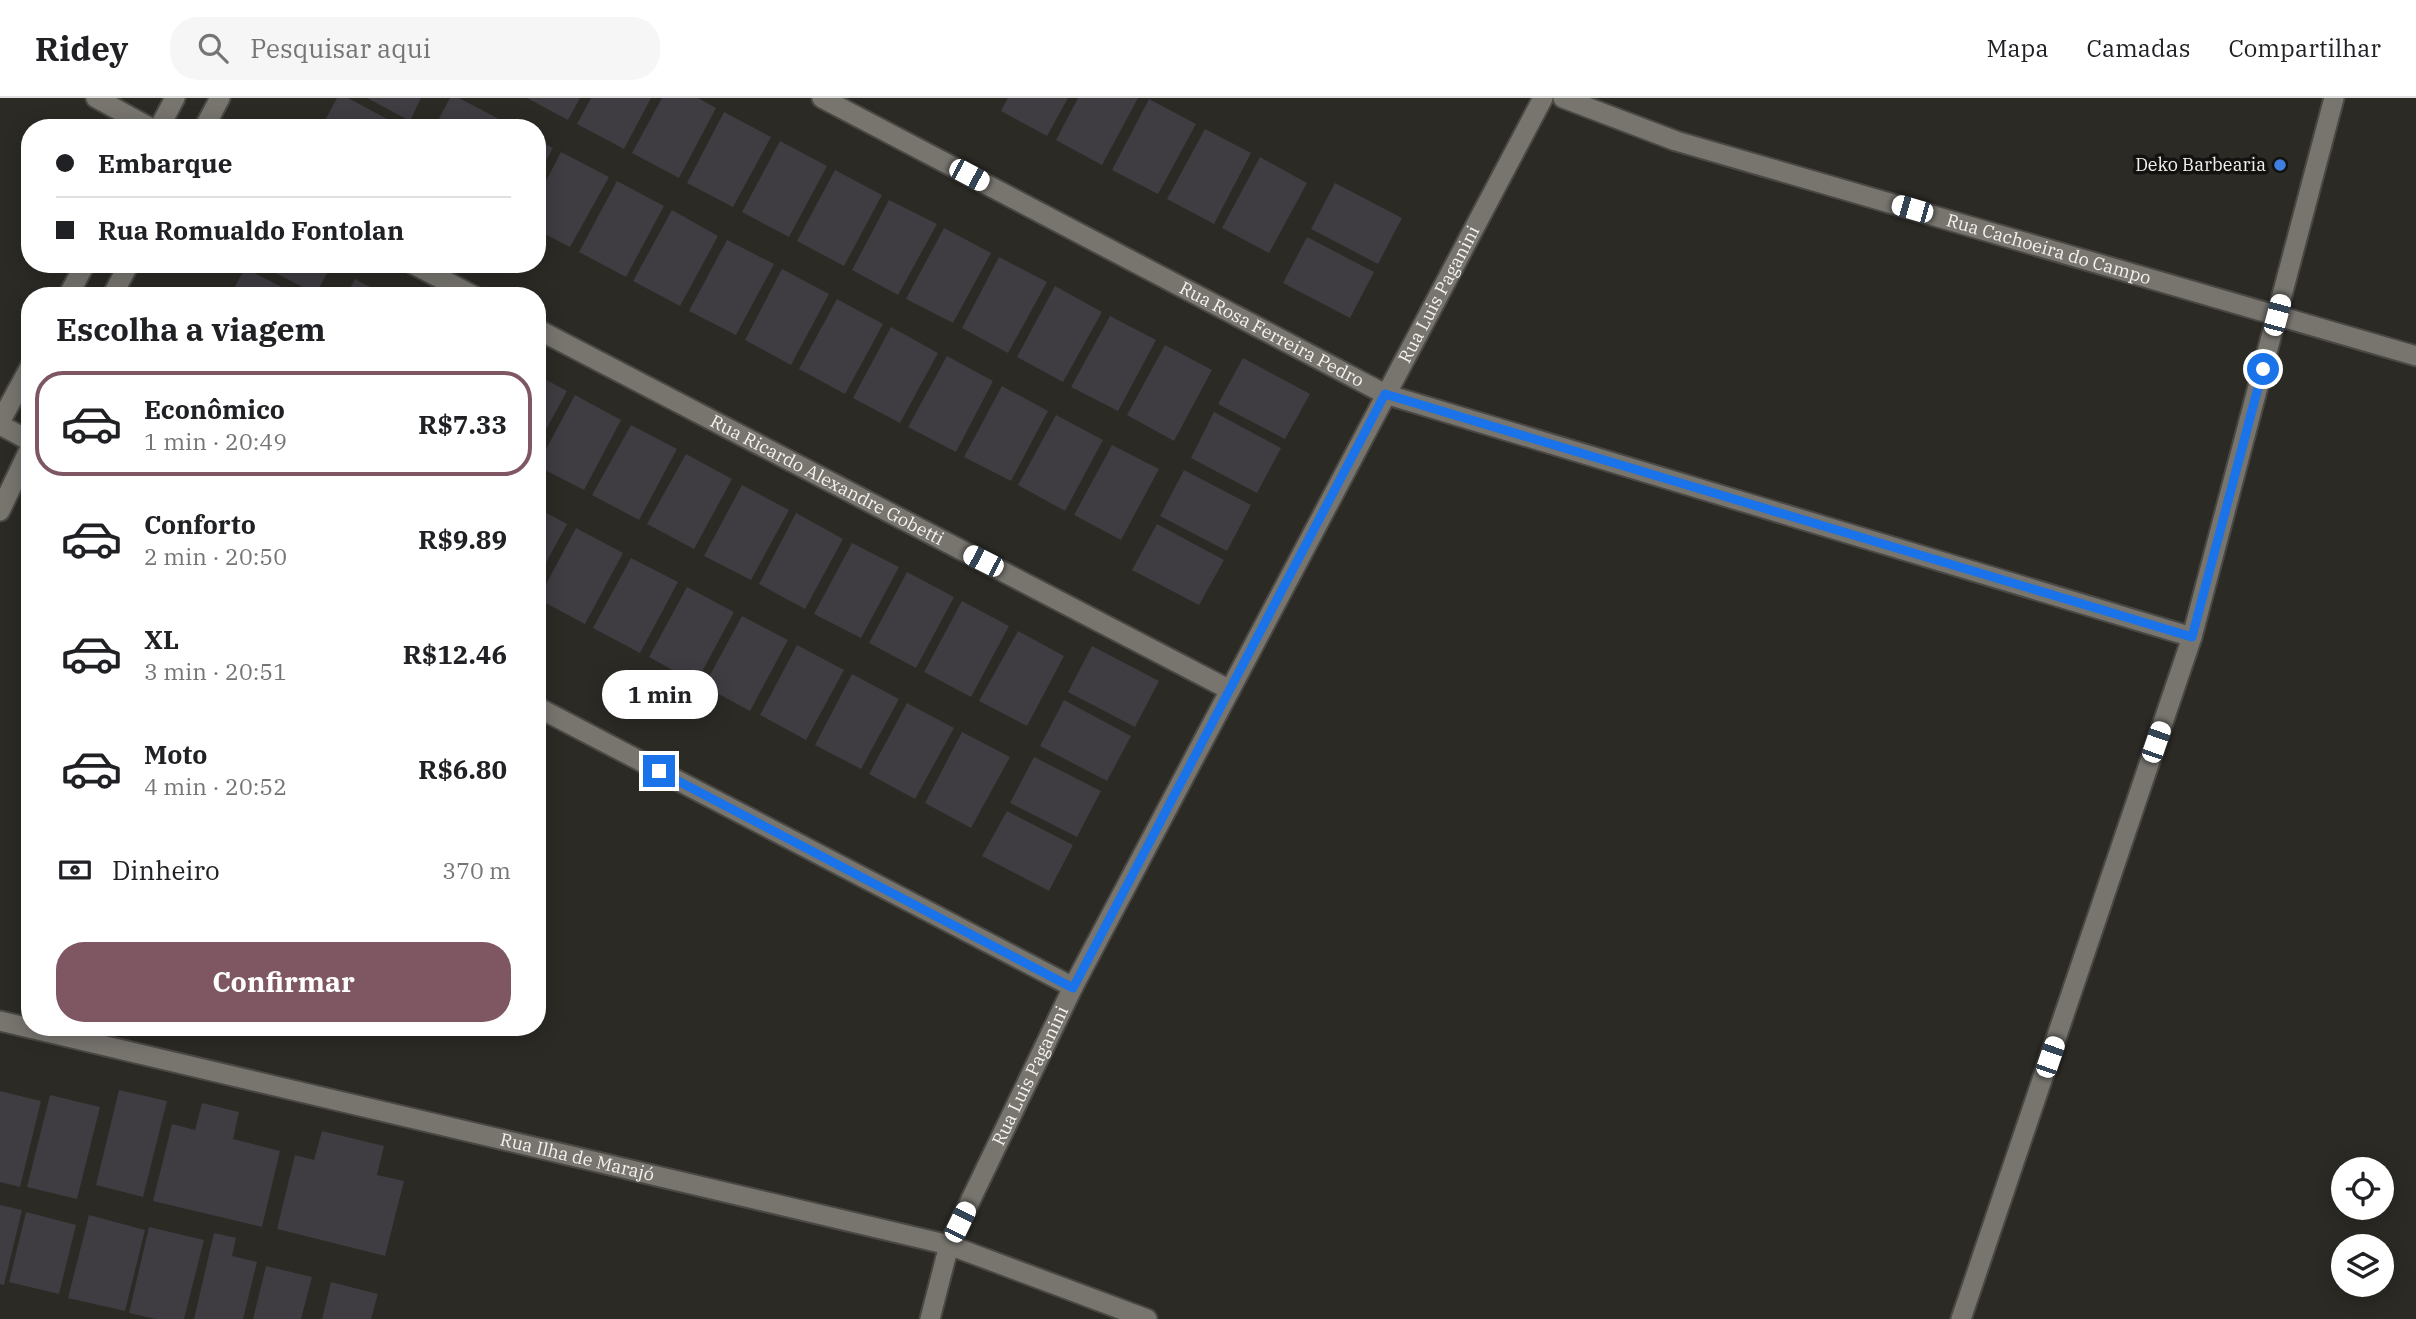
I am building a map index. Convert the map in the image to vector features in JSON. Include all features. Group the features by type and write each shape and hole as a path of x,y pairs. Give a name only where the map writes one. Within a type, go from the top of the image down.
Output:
{"street":[{"path":"96,98 134,119"},
{"path":"164,119 175,98"},
{"path":"209,119 220,98"},
{"name":"Rua Rosa Ferreira Pedro","path":"822,98 1385,394 2192,637"},
{"name":"Rua Luis Paganini","path":"930,1319 948,1245 1073,988 1543,98"},
{"name":"Rua Cachoeira do Campo","path":"1563,98 1676,141 2416,356"},
{"path":"1961,1319 2192,637 2334,98"},
{"path":"430,273 457,287"},
{"name":"Rua Ricardo Alexandre Gobetti","path":"546,334 1230,690"},
{"path":"21,384 0,423 21,436"},
{"path":"0,511 21,467"},
{"path":"546,712 1073,988"},
{"name":"Rua Ilha de Marajó","path":"0,1020 21,1025"},
{"name":"Rua Ilha de Marajó","path":"67,1036 948,1245 1147,1319"}],"building":[{"path":"337,98 348,98 387,119 326,119"},
{"path":"367,98 421,98 411,119"},
{"path":"450,98 459,98 499,119 439,119"},
{"path":"527,98 580,98 568,120"},
{"path":"591,98 651,98 624,149 577,124"},
{"path":"662,98 698,98 716,108 679,178 632,153"},
{"path":"1008,98 1068,98 1047,136 1001,111"},
{"path":"1078,98 1138,98 1102,165 1056,140"},
{"path":"1149,99 1196,124 1158,194 1112,170"},
{"path":"724,112 771,137 733,207 687,183"},
{"path":"1205,129 1251,153 1214,224 1167,199"},
{"path":"780,141 827,166 789,237 742,212"},
{"path":"546,144 553,148 546,161"},
{"path":"561,152 609,177 570,247 546,235 546,181"},
{"path":"1260,157 1307,183 1269,253 1222,228"},
{"path":"835,170 882,195 844,266 797,241"},
{"path":"617,181 664,206 626,277 579,252"},
{"path":"1335,183 1402,218 1378,264 1311,229"},
{"path":"889,200 937,224 898,295 852,270"},
{"path":"672,210 718,236 680,306 633,281"},
{"path":"944,228 991,253 953,323 906,299"},
{"path":"1307,237 1374,272 1350,318 1283,283"},
{"path":"727,240 774,264 736,335 689,311"},
{"path":"999,257 1047,282 1008,353 962,328"},
{"path":"782,269 829,294 791,365 745,340"},
{"path":"242,273 255,273 282,287 235,287"},
{"path":"275,273 327,273 320,287 302,287"},
{"path":"355,279 370,287 351,287"},
{"path":"1055,286 1102,312 1063,382 1017,357"},
{"path":"837,299 883,324 845,394 799,369"},
{"path":"1110,316 1156,340 1118,411 1071,387"},
{"path":"891,327 938,353 900,423 853,398"},
{"path":"1165,345 1212,370 1174,441 1127,415"},
{"path":"947,356 993,381 956,452 908,427"},
{"path":"1243,358 1310,394 1285,439 1218,404"},
{"path":"546,380 567,391 546,430"},
{"path":"1002,386 1048,411 1011,481 964,457"},
{"path":"575,395 621,420 584,490 546,471 546,449"},
{"path":"1214,412 1281,448 1257,493 1191,458"},
{"path":"1056,415 1103,440 1065,511 1018,485"},
{"path":"631,425 677,449 639,520 592,495"},
{"path":"1112,445 1159,469 1121,540 1074,515"},
{"path":"686,454 732,479 694,549 647,524"},
{"path":"1184,470 1251,505 1227,551 1160,516"},
{"path":"742,485 789,510 751,580 704,556"},
{"path":"546,513 567,524 546,562"},
{"path":"796,513 843,539 805,609 759,584"},
{"path":"1157,524 1224,560 1199,605 1132,570"},
{"path":"576,528 623,553 585,624 546,603 546,584"},
{"path":"852,543 899,567 861,638 814,614"},
{"path":"631,558 678,582 640,653 593,628"},
{"path":"907,572 954,597 916,668 869,643"},
{"path":"687,587 734,612 696,683 649,657"},
{"path":"962,601 1009,626 971,697 924,672"},
{"path":"742,616 788,640 750,711 704,686"},
{"path":"1018,631 1064,656 1027,726 979,701"},
{"path":"797,645 844,670 806,740 760,715"},
{"path":"1092,646 1159,681 1135,727 1068,692"},
{"path":"852,674 899,699 861,769 815,745"},
{"path":"1064,700 1131,736 1107,781 1040,746"},
{"path":"907,703 954,728 915,799 869,774"},
{"path":"962,732 1010,757 971,828 925,803"},
{"path":"1034,757 1101,791 1077,837 1010,803"},
{"path":"1007,811 1073,845 1049,891 982,856"},
{"path":"119,1090 167,1101 143,1197 96,1185"},
{"path":"0,1091 41,1101 20,1187 0,1182"},
{"path":"50,1095 100,1107 77,1199 27,1187"},
{"path":"202,1103 239,1112 233,1139 280,1151 262,1227 153,1201 172,1124 195,1130"},
{"path":"322,1131 384,1146 377,1175 404,1181 385,1256 277,1229 295,1155 314,1160"},
{"path":"0,1205 22,1210 4,1285 0,1284"},
{"path":"26,1212 76,1225 59,1294 9,1282"},
{"path":"89,1215 145,1230 125,1311 68,1298"},
{"path":"149,1227 204,1240 184,1319 156,1319 129,1313"},
{"path":"214,1233 236,1238 232,1256 257,1262 243,1319 194,1319"},
{"path":"266,1266 312,1277 301,1319 253,1319"},
{"path":"331,1282 378,1294 371,1319 322,1319"}],"place":[{"name":"Deko Barbearia","path":"2280,165"}],"route":[{"path":"659,771 1073,988 1385,394 2192,637 2263,369"}]}
